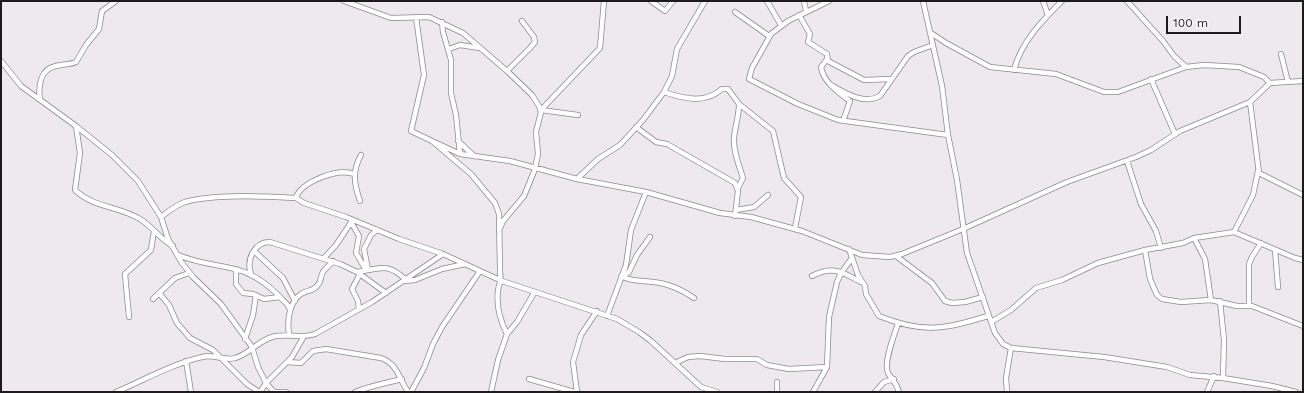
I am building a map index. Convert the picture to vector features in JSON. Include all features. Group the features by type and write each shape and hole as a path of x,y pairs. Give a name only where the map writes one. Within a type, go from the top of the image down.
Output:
{"street":[{"path":"40,100 38,88 45,72 51,67 76,62 86,45 100,27 102,11 116,1"},
{"path":"344,1 391,18 429,17 463,33 532,95 541,110"},
{"path":"499,231 503,221 513,211 524,196 535,168 538,154 535,134 541,110 600,48 604,1"},
{"path":"651,1 665,11 673,1"},
{"path":"766,1 781,25"},
{"path":"804,1 806,11"},
{"path":"828,1 781,25 769,36 752,68 749,79 820,113 843,121 948,135"},
{"path":"923,1 942,86 948,135 958,180 963,229 968,253 988,316 1000,341 1011,348 1104,357 1167,367 1190,375 1214,376 1272,386 1296,392"},
{"path":"1043,1 1048,15"},
{"path":"1014,70 1017,58 1024,45 1048,15 1062,1"},
{"path":"1127,1 1163,41 1174,56 1186,67"},
{"path":"578,179 598,159 617,148 664,92 672,76 677,49 703,2"},
{"path":"736,12 769,36"},
{"path":"799,15 810,35 808,42 827,54 827,59 820,69 840,96 850,102 843,121"},
{"path":"416,17 424,75 411,131 460,154 510,161 578,179 646,192 735,216 751,217 795,228 869,256 896,256 963,229 1067,182 1127,161 1151,150 1175,134 1250,102 1270,83 1303,82"},
{"path":"507,71 535,42 533,36 522,21"},
{"path":"442,22 451,63 451,93 455,110 460,154"},
{"path":"931,33 990,67 1056,74 1098,91 1112,93 1186,67 1239,66 1264,77 1270,83"},
{"path":"449,49 460,45 480,48"},
{"path":"831,85 859,98 875,99 880,96 890,79 908,56 914,52 933,45"},
{"path":"1281,54 1288,82"},
{"path":"827,59 863,80 890,79"},
{"path":"1,61 21,86 76,126 130,172 146,192 161,217 164,229 189,273 221,304 252,347 258,367 266,383 273,392 286,392"},
{"path":"1151,79 1175,134"},
{"path":"664,92 688,99 714,96 725,88 731,91 739,104 774,133 784,178 802,198 795,228"},
{"path":"1234,232 1253,195 1258,171 1257,146 1250,102"},
{"path":"735,216 738,188 743,178 736,157 734,142 739,118 739,104"},
{"path":"541,110 578,115"},
{"path":"76,126 80,153 75,190 98,205 138,218 154,231 162,240 173,246"},
{"path":"636,127 656,142 668,144 722,174 735,183 738,188"},
{"path":"432,141 472,174 487,192 497,208 500,272 502,281 498,289 499,314 500,320 507,334"},
{"path":"458,141 475,156"},
{"path":"360,201 355,187 354,174 361,155"},
{"path":"1127,161 1141,204 1156,231 1161,248"},
{"path":"1258,171 1262,176 1303,195"},
{"path":"296,197 303,188 331,174 341,172 354,174"},
{"path":"607,316 627,260 631,230 646,192"},
{"path":"736,210 754,207 768,195"},
{"path":"161,217 176,206 191,200 224,197 296,198 304,203 443,254 502,281 534,293 597,311 639,332 704,388 717,392"},
{"path":"324,258 336,245 352,221"},
{"path":"352,221 359,236 356,253 367,270"},
{"path":"367,270 364,249 371,235 377,230"},
{"path":"129,317 126,274 151,250 154,231"},
{"path":"991,322 1011,310 1036,288 1062,280 1098,263 1145,250 1161,248 1194,238 1234,232 1275,250 1303,260"},
{"path":"622,277 629,272 637,255 650,237"},
{"path":"1194,238 1205,259 1211,300"},
{"path":"251,274 248,262 254,251 261,244 270,242 333,261 358,273 386,293"},
{"path":"1249,306 1249,264 1261,243"},
{"path":"849,249 861,282 865,286 866,295 878,315 898,323 935,329 961,324 988,316"},
{"path":"1145,250 1149,274 1155,291 1160,298 1177,302 1211,300 1237,306 1249,306 1303,326"},
{"path":"1275,250 1278,287"},
{"path":"254,251 283,278 295,301"},
{"path":"116,392 148,376 202,357 219,356 235,358 252,347 273,337 289,334 304,336 315,334 386,293 443,254"},
{"path":"178,255 198,263 215,264 251,274 265,283 288,305 290,310"},
{"path":"896,256 932,282 945,301 952,303 965,302 983,297"},
{"path":"813,392 827,367 830,309 841,273 852,258"},
{"path":"289,334 288,322 290,310 295,301 300,294 310,291 317,286 321,280 323,272 333,261"},
{"path":"358,273 387,267 393,269 404,280 414,280 442,269 464,264"},
{"path":"236,269 236,284 241,292 256,294 264,299 280,297"},
{"path":"812,276 829,269 861,282"},
{"path":"288,362 301,363 313,351 326,349 386,360 396,369 410,392 424,368 433,344 442,327 480,271"},
{"path":"153,299 175,278 189,273"},
{"path":"358,273 352,289 358,301 359,309"},
{"path":"622,277 635,282 652,282 667,285 694,298"},
{"path":"159,293 169,305 177,323 186,334 196,342 213,350 247,384 260,392 266,383 288,362 304,336"},
{"path":"490,392 498,360 507,334 534,293"},
{"path":"245,339 253,315 256,294"},
{"path":"1220,301 1224,333 1223,378"},
{"path":"529,378 576,392 573,362 581,334 597,311"},
{"path":"898,323 887,366 889,374 894,379 899,392"},
{"path":"1007,392 1006,378 1011,348"},
{"path":"675,363 686,358 696,356 725,359 755,359 767,365 788,369 827,367"},
{"path":"186,362 191,392"},
{"path":"1207,392 1214,376"},
{"path":"355,392 370,386 402,379"},
{"path":"875,392 884,382 894,379"},
{"path":"777,382 777,392"}]}
